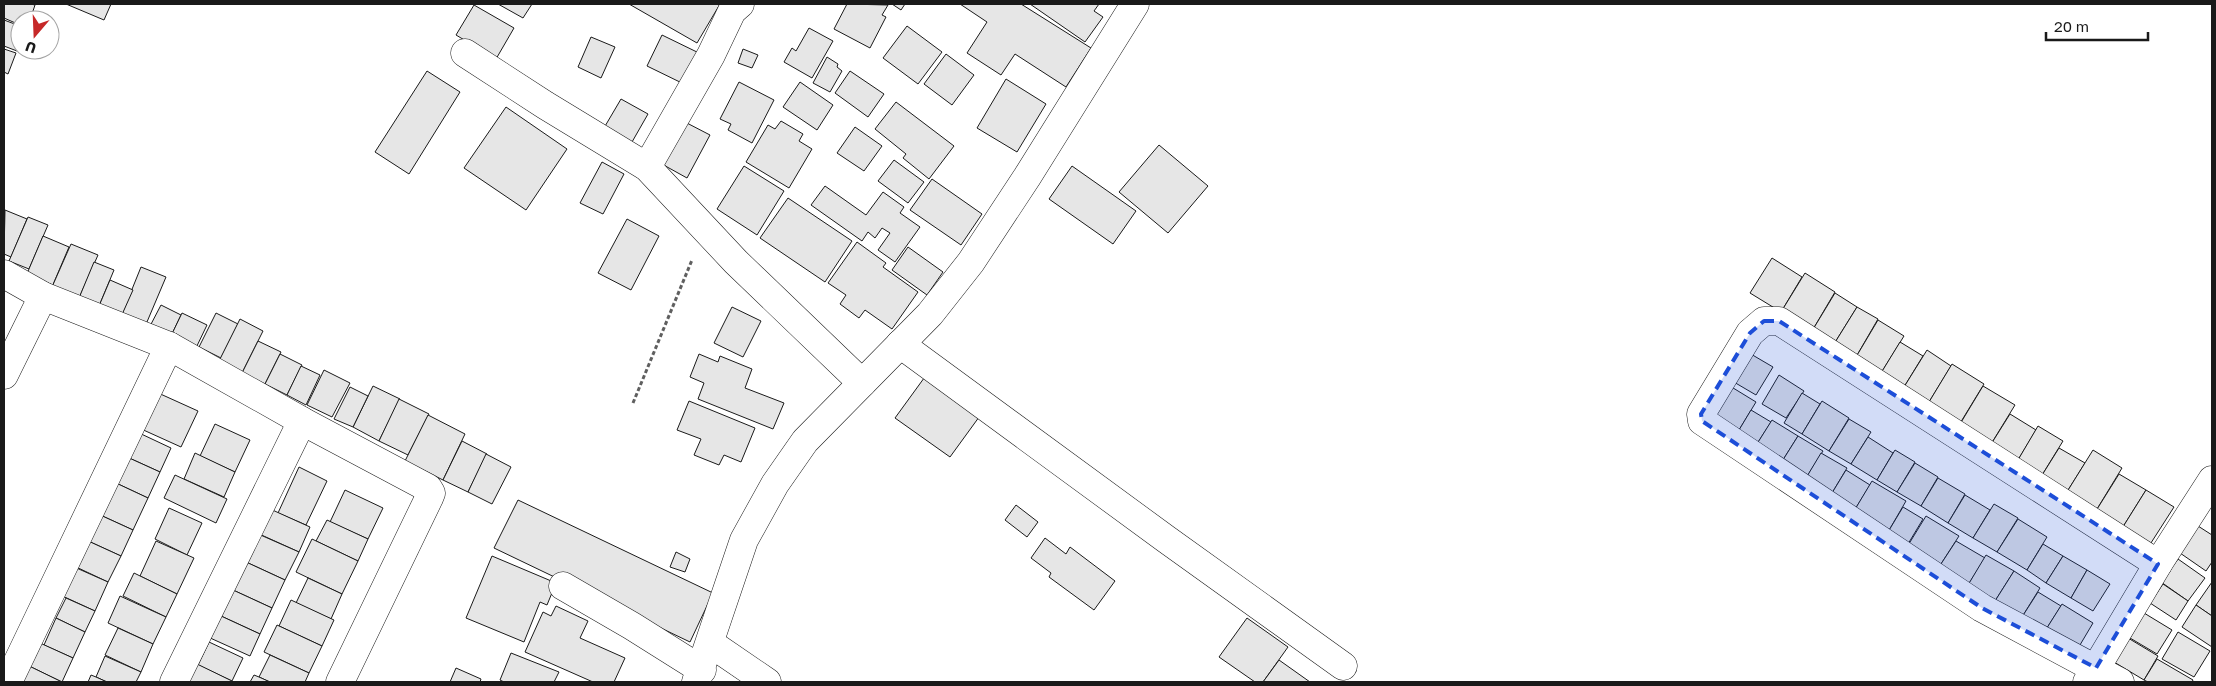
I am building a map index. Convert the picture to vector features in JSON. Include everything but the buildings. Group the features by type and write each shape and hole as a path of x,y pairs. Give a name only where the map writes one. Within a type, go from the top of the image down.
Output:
{"street":[{"path":"647,167 711,55 732,11 740,4"},
{"path":"563,586 632,626 699,676 744,540 775,484 805,441 930,314 970,262 1027,177 1124,8"},
{"path":"465,53 545,105 647,167 704,229 862,383"},
{"path":"4,274 43,296 169,346 302,421 428,488 431,493 340,682"},
{"path":"4,374 43,296"},
{"path":"2120,682 2091,675 1982,608 1708,426 1702,421 1701,414 1750,333 1764,321 1779,321 2158,564"},
{"path":"900,344 1343,666"},
{"path":"8,682 169,346"},
{"path":"174,682 302,421"},
{"path":"2091,675 2158,564 2212,480"},
{"path":"710,643 767,682"}],"path":[{"path":"633,403 704,229"}],"highlighted area":[{"path":"1764,321 1779,321 2158,564 2096,668 1982,608 1702,421 1701,414 1750,333"}]}
